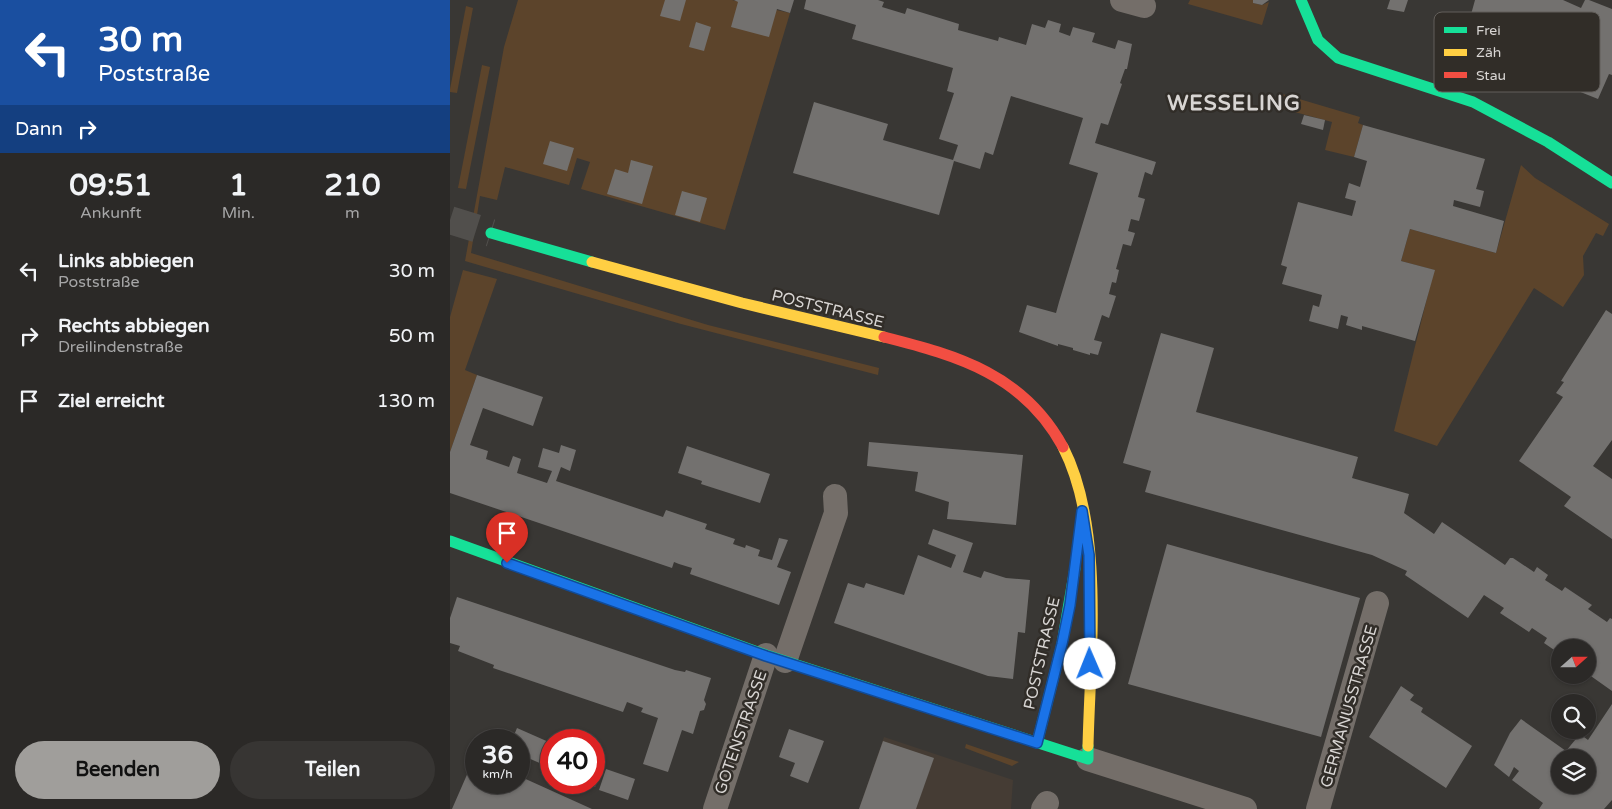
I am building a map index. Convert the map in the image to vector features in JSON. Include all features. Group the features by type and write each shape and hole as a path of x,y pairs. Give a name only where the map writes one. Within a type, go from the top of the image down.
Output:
{"street":[{"path":"1301,0 1318,40 1338,58 1434,89"},
{"path":"1442,92 1473,102 1548,142 1612,183"},
{"name":"POSTSTRASSE","path":"491,233 708,295 896,342 964,362 1009,384 1044,417 1066,455 1080,493 1089,555 1088,759"},
{"name":"GOTENSTRASSE","path":"715,809 836,513 835,496"},
{"name":"POSTSTRASSE","path":"1037,743 1062,644 1082,511"},
{"path":"450,541 776,658 1245,809"},
{"path":"457,554 470,549"},
{"name":"GERMANUSSTRASSE","path":"1318,809 1377,604"}],"shaded area":[{"path":"518,0 732,0 790,13 725,230 581,189 590,162 577,158 569,185 505,167 497,200 480,196 471,253 708,325 879,368 878,375 681,324 465,261 504,47"},
{"path":"1190,0 1253,0 1253,3 1262,5 1269,2 1262,25 1188,4"},
{"path":"466,6 473,8 457,93 450,92 450,89"},
{"path":"482,65 490,67 466,189 458,188"},
{"path":"1279,93 1360,117 1358,123 1363,125 1354,157 1325,150 1332,122 1276,107"},
{"path":"1521,165 1535,178 1609,224 1603,236 1596,233 1583,256 1584,275 1563,307 1534,288 1437,446 1394,431 1434,270 1401,261 1410,229 1496,253"},
{"path":"463,270 497,279 465,370 477,375 450,452 450,317"},
{"path":"884,737 1013,780 1011,809 859,809"},
{"path":"966,744 1019,762 1012,766 965,748"}],"building":[{"path":"665,0 686,0 680,21 660,16"},
{"path":"734,0 794,0 790,13 777,9 769,37 731,27 738,2"},
{"path":"806,0 878,0 884,2 882,7 905,14 907,8 959,24 958,30 998,41 999,37 1026,45 1032,24 1045,28 1048,20 1061,24 1059,32 1070,36 1073,27 1095,33 1092,42 1115,49 1118,40 1132,44 1127,69 1125,69 1120,83 1122,84 1108,125 1101,123 1095,143 1156,162 1152,175 1145,172 1138,197 1145,199 1139,221 1131,219 1128,231 1135,233 1131,246 1123,244 1116,269 1119,270 1116,283 1112,282 1109,294 1116,296 1109,318 1102,315 1094,340 1102,342 1098,355 1090,353 1090,355 1058,344 1058,346 1019,332 1027,305 1056,313 1098,173 1069,164 1083,118 1011,96 993,155 985,152 980,169 954,161 939,215 793,173 814,102 888,124 883,140 953,160 958,145 939,139 954,93 947,91 953,68 852,39 856,25 804,9"},
{"path":"1253,0 1269,0 1262,5 1253,3"},
{"path":"1390,0 1408,0 1404,12 1387,9"},
{"path":"1475,0 1563,0 1581,8 1585,0 1589,0 1612,9 1612,75 1609,74 1598,99 1580,92 1600,92 1600,12 1472,12"},
{"path":"696,22 711,27 704,51 689,47"},
{"path":"1304,115 1325,120 1323,130 1301,124"},
{"path":"1363,125 1485,159 1476,189 1484,191 1480,207 1454,200 1453,206 1504,221 1496,253 1410,229 1401,261 1435,270 1415,341 1362,326 1362,330 1346,325 1348,317 1341,315 1338,329 1309,321 1313,305 1319,307 1322,295 1282,284 1287,267 1281,265 1298,202 1352,216 1356,201 1345,198 1349,183 1360,187 1367,161 1354,157"},
{"path":"550,141 574,148 567,171 543,164"},
{"path":"631,160 653,166 642,204 607,194 615,169 628,173"},
{"path":"682,191 707,198 700,222 675,215"},
{"path":"1606,310 1612,314 1612,440 1593,466 1612,479 1612,539 1564,506 1571,497 1519,461 1563,397 1556,393 1564,382 1561,381"},
{"path":"1161,333 1214,348 1196,412 1358,457 1352,478 1409,494 1404,513 1434,534 1442,522 1505,565 1510,558 1513,558 1534,572 1537,567 1548,575 1545,580 1562,591 1565,587 1592,605 1588,609 1607,622 1610,618 1612,619 1612,691 1596,680 1596,639 1551,639 1551,648 1544,643 1547,638 1532,628 1529,632 1500,613 1504,608 1484,595 1468,618 1405,575 1407,571 1372,555 1145,492 1151,471 1123,463"},
{"path":"477,375 543,397 533,426 483,408 470,445 488,451 486,459 509,467 513,456 521,459 517,473 547,483 552,471 538,467 543,448 559,453 561,445 576,450 570,471 561,467 556,481 663,517 666,510 707,524 705,529 735,539 733,544 745,548 746,545 760,550 758,556 772,560 779,538 788,540 777,567 791,572 779,605 690,574 692,568 674,562 672,568 450,493 450,452"},
{"path":"869,442 1023,455 1016,525 947,519 949,502 915,491 918,472 867,466"},
{"path":"687,446 770,474 760,503 701,484 702,481 678,473"},
{"path":"933,529 973,543 963,572 981,578 984,571 1006,578 1030,580 1025,633 1018,632 1013,679 988,676 834,623 848,583 864,588 866,583 904,595 918,555 951,568 956,555 928,544"},
{"path":"1167,544 1360,598 1321,737 1128,684"},
{"path":"457,597 675,670 685,672 686,670 711,678 704,700 706,704 704,710 700,711 693,734 682,730 668,772 643,764 658,718 641,712 643,708 627,702 623,712 493,668 494,665 458,651 460,646 450,643 450,618"},
{"path":"1401,686 1414,695 1410,700 1423,708 1421,712 1472,746 1446,788 1369,737"},
{"path":"1612,704 1612,800 1604,809 1539,809 1543,803 1512,780 1519,771 1514,767 1509,777 1494,765 1510,733 1521,719 1563,749 1551,749 1551,794 1596,794 1596,749 1568,749 1576,739 1596,739 1596,728"},
{"path":"789,729 824,741 808,783 790,776 795,763 779,757"},
{"path":"530,734 540,738 540,763 530,759"},
{"path":"883,741 934,758 916,809 859,809"},
{"path":"606,769 635,779 628,800 605,792"},
{"path":"465,779 465,794 530,794 530,781 540,785 540,794 559,794 592,809 452,809"}],"tunnel":[{"path":"450,220 491,233"}],"traffic: fast":[{"path":"1301,0 1318,40 1338,58 1434,89"},
{"path":"1442,92 1473,102 1548,142 1612,183"},
{"path":"491,233 592,262"},
{"path":"450,541 766,655 1088,759 1088,746"},
{"path":"1037,743 1062,644 1075,568"}],"traffic: slow":[{"path":"592,262 742,303 884,337"},
{"path":"1063,447 1076,480 1085,516 1090,554 1092,633 1088,746"}],"traffic: jam":[{"path":"884,337 938,352 987,372 1029,402 1047,422 1063,447"}],"district":[{"name":"WESSELING","path":"1234,103"}],"route":[{"path":"507,563 766,656 1037,743 1070,605 1082,511 1089,555 1090,664"}]}
